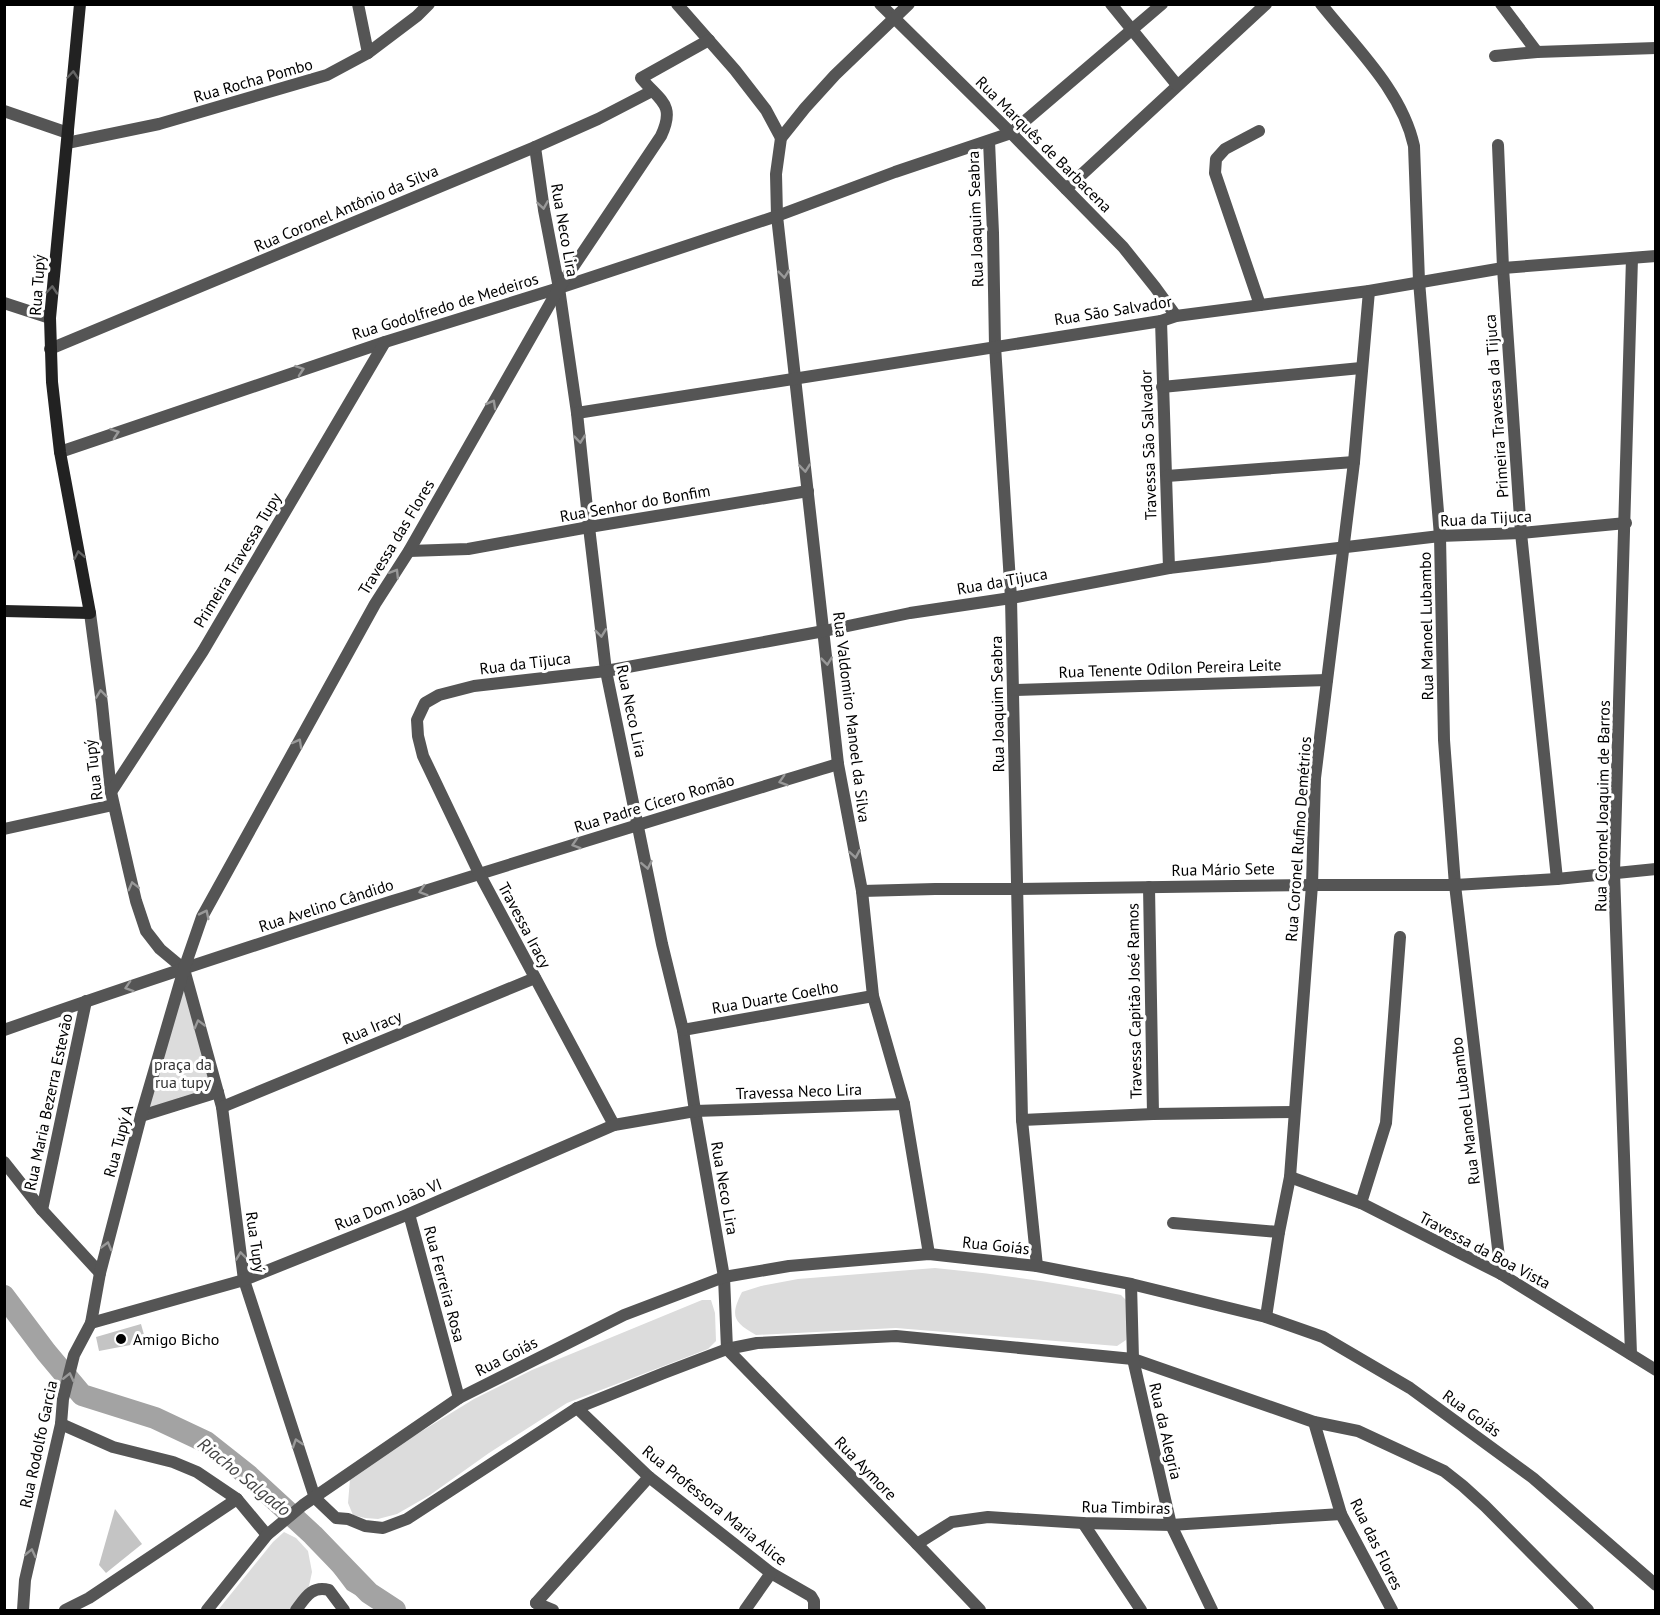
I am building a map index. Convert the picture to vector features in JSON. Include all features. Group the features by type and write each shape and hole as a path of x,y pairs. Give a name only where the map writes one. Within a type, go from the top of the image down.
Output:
{"street":[{"name":"Rua Tupý","path":"80,4 50,318 52,382 60,452 90,613 113,805 136,901 146,931 160,949 184,969 222,1107 244,1280 315,1498"},
{"path":"358,4 368,53"},
{"name":"Rua Rocha Pombo","path":"68,138 159,124 327,75 368,53 417,16 429,4"},
{"path":"677,4 735,70 766,110 781,138 835,75 909,4"},
{"name":"Rua Marquês de Barbacena","path":"880,4 1124,247 1176,316"},
{"path":"1111,4 1177,86"},
{"path":"1011,133 1162,4"},
{"path":"1066,189 1266,4"},
{"name":"Rua Manoel Lubambo","path":"1321,4 1379,75 1400,105 1414,146 1419,281 1440,536 1444,740 1455,885 1501,1274"},
{"path":"1501,4 1536,52"},
{"path":"652,91 641,78 709,40"},
{"path":"1495,56 1536,52 1656,48"},
{"name":"Travessa das Flores","path":"184,969 202,917 375,604 409,551 559,288 661,136 666,125 668,111 665,104 652,91"},
{"name":"Rua Coronel Antônio da Silva","path":"51,349 535,147 598,119 652,91"},
{"path":"4,111 68,138"},
{"path":"1259,131 1225,148 1216,159 1215,173 1260,305"},
{"name":"Rua Godolfredo de Medeiros","path":"60,452 386,342 777,216 895,172 1011,133"},
{"name":"Rua Valdomiro Manoel da Silva","path":"781,138 776,174 777,216 838,764 862,891 873,996 904,1104 928,1254"},
{"name":"Rua Joaquim Seabra","path":"989,141 995,346 1011,598 1022,1120 1037,1266"},
{"name":"Primeira Travessa da Tijuca","path":"1498,145 1503,267 1521,533 1557,879"},
{"name":"Rua Neco Lira","path":"535,147 577,413 606,670 683,1030 724,1277 727,1349"},
{"name":"Rua São Salvador","path":"577,413 1161,321 1176,316 1369,291 1503,267 1656,256"},
{"name":"Rua Coronel Joaquim de Barros","path":"1631,1354 1614,873 1632,258"},
{"name":"Rua Coronel Rufino Demétrios","path":"1266,1317 1290,1177 1312,885 1315,778 1354,462 1369,291"},
{"path":"4,303 50,318"},
{"name":"Travessa São Salvador","path":"1161,321 1169,568"},
{"name":"Primeira Travessa Tupy","path":"111,792 203,651 386,342"},
{"path":"1162,387 1361,368"},
{"path":"1167,476 1354,462"},
{"name":"Rua Senhor do Bonfim","path":"409,551 468,549 808,491"},
{"name":"Rua da Tijuca","path":"418,736 417,720 424,703 439,695 474,686 606,670 824,631 910,613 1011,598 1169,568 1440,536 1521,533 1626,523"},
{"path":"4,611 90,613"},
{"name":"Rua Tenente Odilon Pereira Leite","path":"1013,690 1328,680"},
{"name":"Travessa Iracy","path":"418,736 423,756 479,873 614,1125"},
{"name":"Rua Padre Cícero Romão","path":"479,873 838,764"},
{"path":"4,829 113,805"},
{"name":"Rua Mário Sete","path":"862,891 1455,885 1557,879 1656,869"},
{"name":"Rua Avelino Cândido","path":"4,1030 86,1001 479,873"},
{"name":"Travessa Capitão José Ramos","path":"1149,887 1153,1114"},
{"path":"1361,1203 1386,1124 1400,937"},
{"name":"Rua Tupý A","path":"91,1323 100,1273 141,1116 184,969"},
{"name":"Rua Iracy","path":"222,1107 535,978"},
{"name":"Rua Duarte Coelho","path":"683,1030 873,996"},
{"name":"Rua Maria Bezerra Estevão","path":"42,1210 86,1001"},
{"path":"141,1116 218,1092"},
{"name":"Travessa Neco Lira","path":"695,1111 904,1104"},
{"name":"Rua Dom João VI","path":"91,1323 244,1280 409,1214 614,1125 695,1111"},
{"name":"Travessa Capitão José Ramos","path":"1022,1120 1153,1114 1294,1112"},
{"path":"4,1162 42,1210 100,1273"},
{"name":"Travessa da Boa Vista","path":"1290,1177 1361,1203 1501,1274 1656,1370"},
{"name":"Rua Ferreira Rosa","path":"409,1214 459,1398"},
{"path":"1173,1223 1279,1232"},
{"name":"Rua Goiás","path":"207,1611 267,1535 303,1505 459,1398 624,1316 724,1277 789,1266 928,1254 1037,1266 1131,1284 1266,1317 1323,1337 1410,1388 1533,1478 1656,1585"},
{"name":"Rua da Alegria","path":"1131,1284 1133,1359 1171,1525 1212,1611"},
{"name":"Rua Rodolfo Garcia","path":"23,1611 25,1580 61,1424 63,1399 74,1355 91,1323"},
{"path":"315,1498 336,1518 348,1519 365,1527 383,1528 407,1519 577,1408 664,1372 727,1349 757,1342 896,1336 1133,1359 1314,1422 1358,1431 1444,1471 1485,1506 1588,1611"},
{"name":"Rua Aymore","path":"727,1349 980,1611"},
{"name":"Rua Professora Maria Alice","path":"577,1408 649,1477 771,1573 811,1596 814,1601 814,1611"},
{"name":"Rua das Flores","path":"1314,1422 1341,1514 1392,1611"},
{"path":"61,1424 113,1448 173,1462 197,1472 237,1499 267,1535"},
{"path":"553,1611 536,1603 649,1477"},
{"path":"65,1611 89,1598 237,1499"},
{"name":"Rua Timbiras","path":"917,1544 952,1522 988,1517 1083,1523 1171,1525 1341,1514"},
{"path":"1083,1523 1141,1611"},
{"path":"745,1611 771,1573"},
{"path":"296,1611 312,1591 322,1588 329,1590 344,1611"}],"green space":[{"name":"praça da rua tupy","path":"184,969 218,1092 142,1111"},
{"path":"935,1268 1028,1279 1121,1295 1130,1304 1126,1340 1117,1346 896,1328 756,1335 742,1326 736,1318 736,1307 742,1292 761,1286 798,1279"},
{"path":"702,1300 711,1300 715,1313 716,1341 708,1349 567,1403 489,1453 430,1495 397,1514 378,1519 353,1515 348,1503 350,1479 365,1466 474,1399 532,1370"},
{"path":"284,1532 296,1538 308,1551 312,1572 309,1586 289,1610 218,1610 273,1542"}],"shaded area":[{"path":"335,1552 369,1589 399,1610 381,1610 347,1590 325,1561"}],"building":[{"name":"Amigo Bicho","path":"141,1324 146,1342 99,1351 96,1337"},
{"path":"115,1509 142,1544 106,1573 99,1565"}],"waterway":[{"name":"Riacho Salgado","path":"4,1296 82,1395 155,1418 206,1442 249,1476 313,1535 369,1593 395,1610"}],"place":[{"name":"Amigo Bicho","path":"121,1339"}]}
